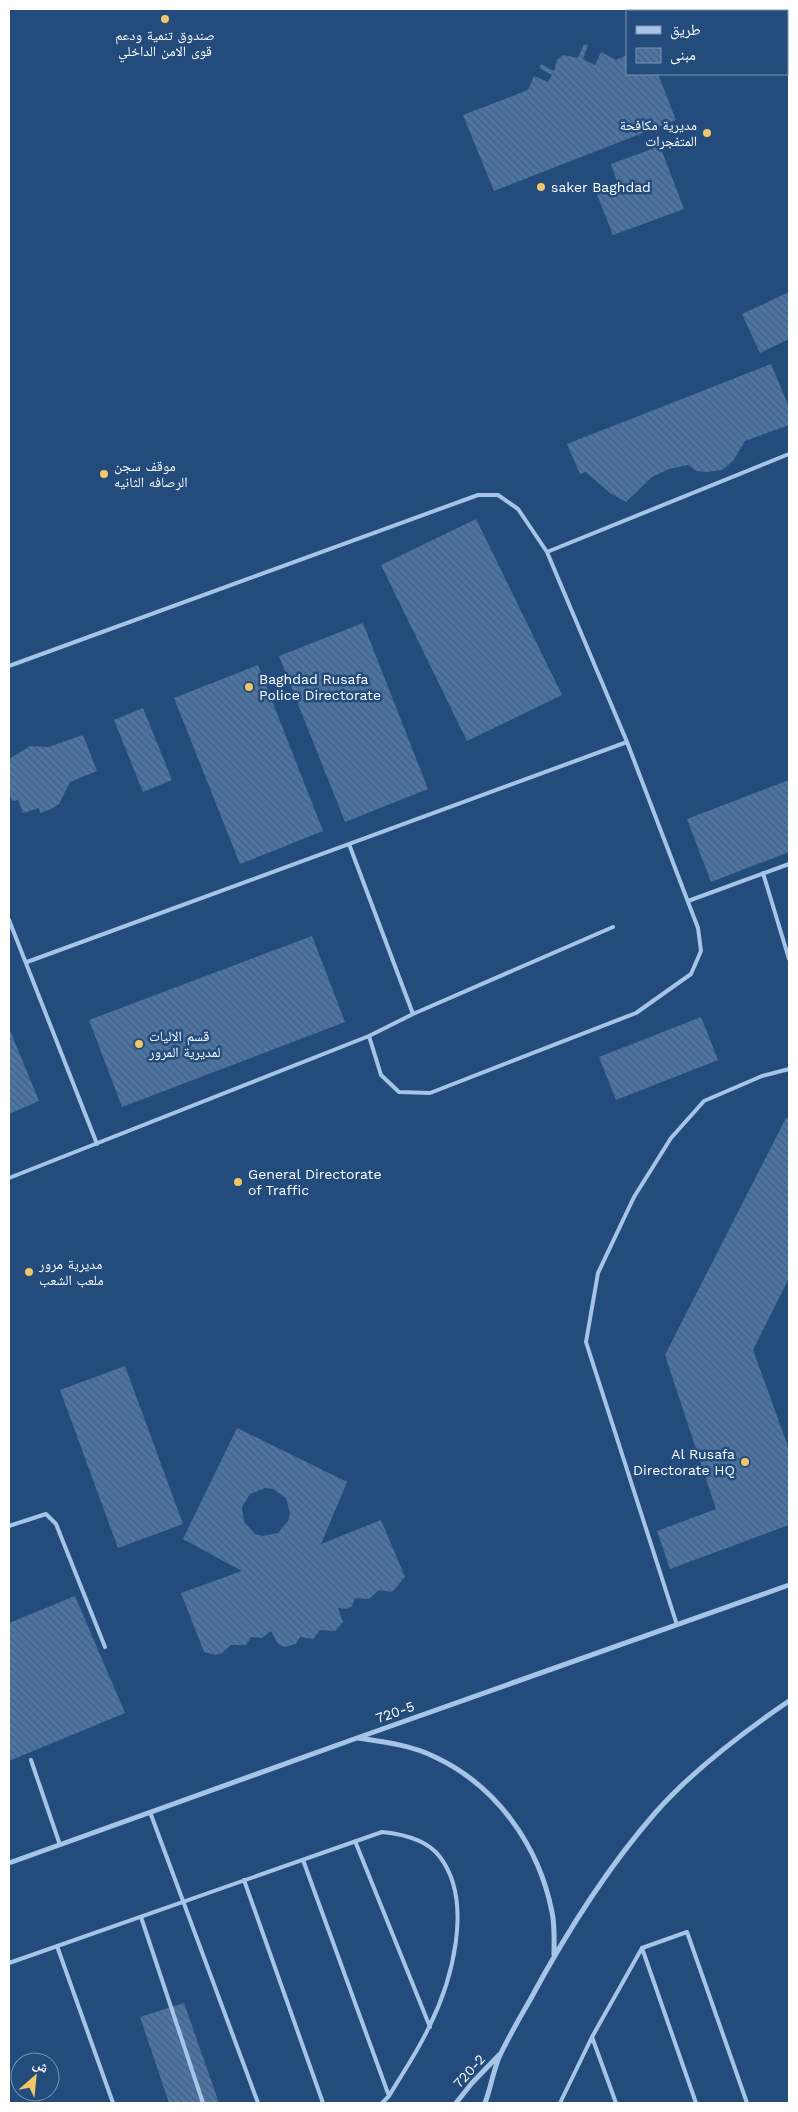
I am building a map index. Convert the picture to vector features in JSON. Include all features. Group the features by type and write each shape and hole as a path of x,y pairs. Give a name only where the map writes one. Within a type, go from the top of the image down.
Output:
{"street":[{"name":"720-5","path":"9,1863 356,1738 789,1586"},
{"path":"485,2103 500,2055 554,1955 578,1916 616,1862 657,1811 703,1766 754,1724 789,1700"},
{"path":"356,1738 397,1744 435,1757 470,1778 500,1806 525,1838 542,1875 552,1914 554,1955"},
{"name":"720-2","path":"456,2103 472,2082 500,2055"}],"lane":[{"path":"547,552 789,454"},
{"path":"9,666 478,495 498,495 518,508 547,552 627,742 698,928 701,951 691,974 636,1013 430,1093 399,1092 380,1074 369,1036"},
{"path":"27,962 627,742"},
{"path":"349,844 413,1014"},
{"path":"688,901 789,864"},
{"path":"763,873 789,959"},
{"path":"9,920 97,1144"},
{"path":"9,1178 369,1036 413,1014 613,927"},
{"path":"677,1625 586,1342 598,1273 634,1197 671,1138 704,1101 762,1076 789,1069"},
{"path":"9,1526 46,1514 56,1524 105,1647"},
{"path":"31,1760 60,1845"},
{"path":"150,1812 258,2103"},
{"path":"9,1963 382,1832 399,1834 421,1841 440,1856 452,1881 457,1910 457,1941 452,1965 430,2027 389,2096 382,2103"},
{"path":"356,1841 430,2027"},
{"path":"303,1860 389,2096"},
{"path":"244,1880 324,2103"},
{"path":"141,1916 203,2103"},
{"path":"560,2103 592,2037 642,1948 686,1932 747,2103"},
{"path":"57,1946 113,2103"},
{"path":"642,1948 696,2103"},
{"path":"592,2037 616,2103"}],"building":[{"path":"669,9 714,10 670,10"},
{"path":"584,44 588,45 583,59 595,65 601,52 616,60 626,55 626,75 658,75 676,120 494,191 463,115 528,90 534,76 548,82 552,75 539,68 541,64 554,71 557,60 563,55 578,58"},
{"path":"660,146 684,209 613,235 596,192 618,184 611,164"},
{"path":"789,292 789,339 760,353 742,314"},
{"path":"771,364 789,407 789,425 745,441 733,461 722,470 696,471 688,465 669,469 652,477 626,502 610,493 586,472 580,474 567,444"},
{"path":"476,519 562,695 467,741 381,565"},
{"path":"363,623 428,789 345,822 279,656"},
{"path":"258,665 323,831 240,864 174,698"},
{"path":"143,708 172,780 143,792 114,720"},
{"path":"83,735 97,771 70,782 59,804 51,809 40,813 39,808 23,813 18,800 12,801 9,791 9,759 30,746 48,747"},
{"path":"789,780 789,852 711,882 687,819"},
{"path":"312,936 345,1022 122,1107 89,1020"},
{"path":"701,1017 718,1060 616,1100 599,1057"},
{"path":"9,1028 39,1101 9,1114"},
{"path":"789,1117 789,1278 753,1350 789,1449 789,1525 670,1569 657,1531 716,1509 665,1355 786,1118"},
{"path":"125,1366 183,1524 118,1548 60,1390"},
{"path":"237,1428 347,1482 321,1544 381,1520 405,1577 392,1592 379,1590 369,1599 355,1598 352,1606 347,1609 338,1608 343,1622 335,1631 320,1630 313,1639 300,1637 296,1644 284,1647 278,1644 271,1631 262,1638 251,1637 246,1645 231,1645 222,1653 215,1655 204,1652 181,1593 242,1571 183,1539","holes":["265,1488 273,1489 286,1498 290,1513 288,1521 278,1533 263,1536 255,1534 244,1522 242,1507 250,1494"]},
{"path":"75,1596 125,1713 9,1761 9,1623"},
{"path":"184,2003 219,2103 169,2103 140,2017"}],"place":[{"name":"صندوق تنمية ودعم قوى الامن الداخلي","path":"165,19"},
{"name":"مديرية مكافحة المتفجرات","path":"707,133"},
{"name":"saker Baghdad","path":"541,187"},
{"name":"موقف سجن الرصافه الثانيه","path":"104,474"},
{"name":"Baghdad Rusafa Police Directorate","path":"249,687"},
{"name":"قسم الاليات لمديرية المرور","path":"139,1044"},
{"name":"General Directorate of Traffic","path":"238,1182"},
{"name":"مديرية مرور ملعب الشعب","path":"29,1272"},
{"name":"Al Rusafa Directorate HQ","path":"745,1462"}]}
